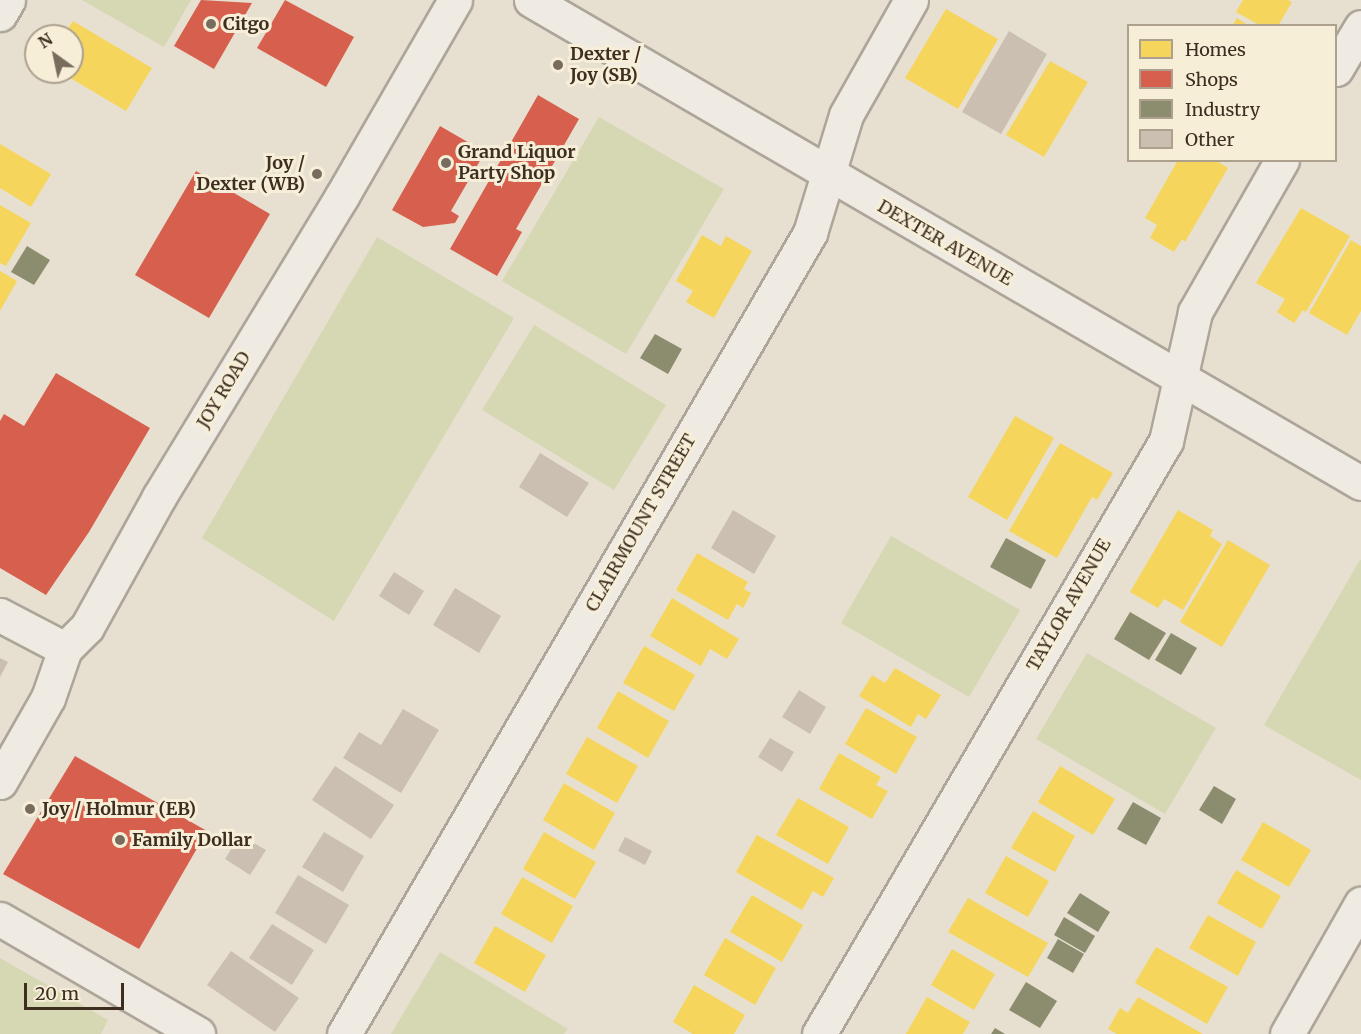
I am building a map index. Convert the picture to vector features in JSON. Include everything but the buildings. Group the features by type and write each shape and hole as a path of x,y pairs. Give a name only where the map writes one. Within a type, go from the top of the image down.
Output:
{"street":[{"path":"0,14 8,0"},
{"name":"JOY ROAD","path":"0,782 48,698 65,649 87,627 159,497 342,196 455,0"},
{"name":"DEXTER AVENUE","path":"531,0 1361,483"},
{"name":"CLAIRMOUNT STREET","path":"344,1034 810,233 846,115 911,0"},
{"path":"1337,66 1361,27"},
{"name":"TAYLOR AVENUE","path":"819,1034 1166,441 1178,378 1195,312 1281,162"},
{"path":"0,615 65,649"},
{"path":"1287,1034 1361,904"},
{"path":"0,919 198,1034"}],"green space":[{"path":"82,0 191,0 164,47"},
{"path":"599,117 724,189 626,354 502,281"},
{"path":"377,237 514,318 334,621 202,538"},
{"path":"534,325 666,405 614,490 482,410"},
{"path":"891,536 1020,610 969,697 841,623"},
{"path":"1361,560 1361,780 1264,725"},
{"path":"1087,653 1216,728 1165,814 1036,739"},
{"path":"440,952 568,1029 564,1034 391,1034"},
{"path":"0,958 108,1020 101,1034 0,1034"}],"place":[{"name":"Citgo","path":"211,24"},
{"name":"Dexter / Joy (SB)","path":"558,65"},
{"name":"Grand Liquor Party Shop","path":"446,163"},
{"name":"Joy / Dexter (WB)","path":"317,174"},
{"name":"Joy / Holmur (EB)","path":"30,809"},
{"name":"Family Dollar","path":"120,840"}]}
